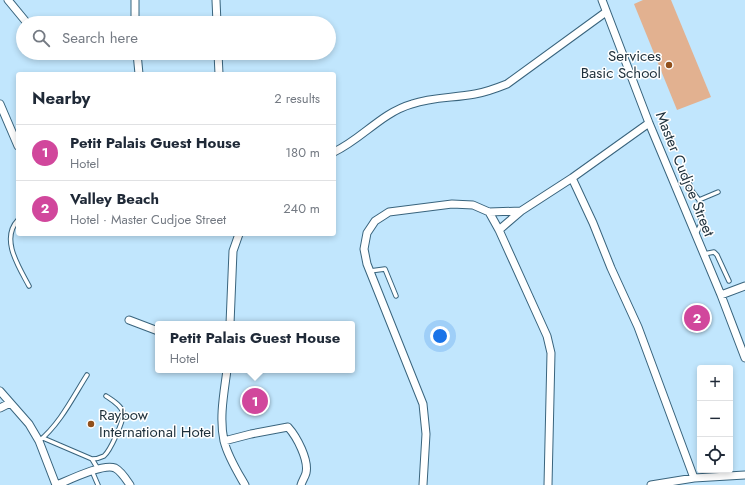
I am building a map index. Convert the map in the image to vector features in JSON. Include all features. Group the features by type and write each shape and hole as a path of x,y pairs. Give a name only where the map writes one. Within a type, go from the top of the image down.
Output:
{"street":[{"path":"8,0 21,16"},
{"path":"135,0 135,16"},
{"path":"216,0 217,16"},
{"name":"Master Cudjoe Street","path":"602,0 649,123 721,295 745,358"},
{"path":"336,151 358,138 394,111 412,103 490,91 507,84 606,12"},
{"path":"138,60 139,72"},
{"path":"218,60 219,72"},
{"path":"0,104 16,141"},
{"path":"499,230 521,211 572,178 649,123"},
{"path":"572,178 638,327 694,478"},
{"path":"422,485 426,434 423,404 370,271 364,249 367,233 375,221 389,212 452,204 473,205 489,212 521,211"},
{"path":"489,212 499,230 547,336 551,353 548,485"},
{"path":"230,321 233,251 238,236"},
{"path":"721,295 745,286"},
{"path":"129,320 155,330"},
{"path":"227,373 222,420 224,441 236,469 245,485"},
{"path":"0,391 41,439 57,485 95,470 109,467 115,468 130,485"},
{"path":"0,408 10,403"},
{"path":"224,441 288,427 295,434 304,457 306,472 301,485"},
{"path":"651,485 694,478 745,475"}],"lane":[{"path":"687,176 692,191 699,200 701,206 701,224 695,235"},
{"path":"699,200 718,192"},
{"path":"16,223 12,228 11,242 15,258 29,286"},
{"path":"703,254 714,252 717,255 729,280"},
{"path":"370,271 385,269 396,296"},
{"path":"87,375 56,423 41,439 92,459 105,455 109,451 123,419 121,408 106,396"},
{"path":"92,459 98,485"}],"shaded area":[{"path":"643,0 671,0 711,97 677,110 634,4"}],"place":[{"name":"Services Basic School","path":"669,65"},
{"name":"Valley Beach","path":"697,318"},
{"name":"Petit Palais Guest House","path":"255,401"},
{"name":"Raybow International Hotel","path":"91,424"}]}
